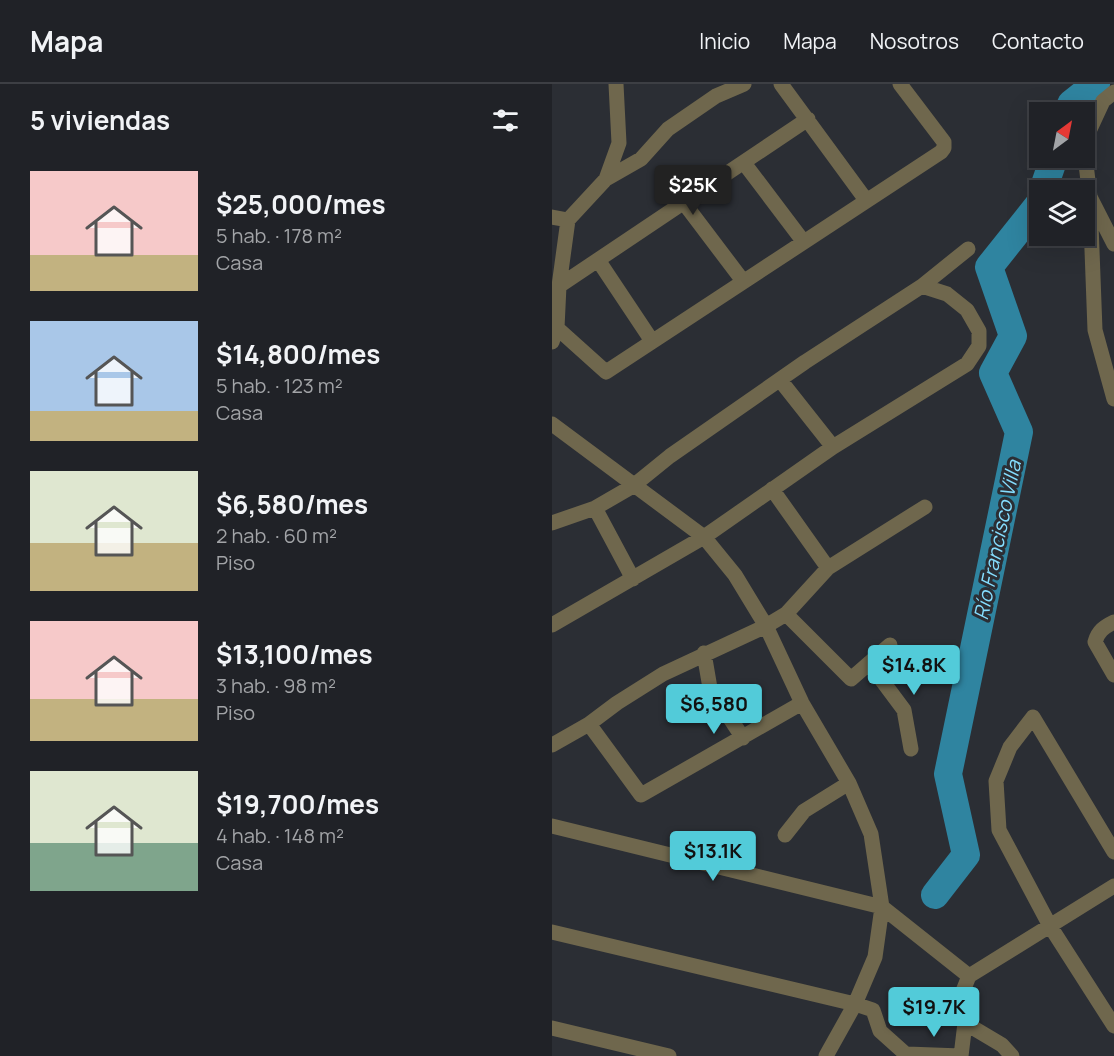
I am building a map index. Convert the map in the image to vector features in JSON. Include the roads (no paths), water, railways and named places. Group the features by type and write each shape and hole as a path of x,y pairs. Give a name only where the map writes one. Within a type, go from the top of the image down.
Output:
{"street":[{"path":"606,179 619,143 616,84"},
{"path":"744,84 716,96 668,129 641,159 606,179 568,220 554,335 606,372 941,152 944,142 900,84"},
{"path":"781,84 866,200"},
{"path":"1095,118 1103,101 1114,92"},
{"path":"559,286 808,119"},
{"path":"744,163 803,241"},
{"path":"684,203 743,281"},
{"path":"1095,207 1114,244"},
{"path":"552,217 568,220"},
{"path":"1092,246 1095,330 1114,399"},
{"path":"552,523 596,508 633,486 670,456 922,286 968,249"},
{"path":"598,260 652,341"},
{"path":"552,626 704,537 833,447 967,363 979,346 979,332 967,310 947,294 922,286"},
{"path":"780,380 833,447"},
{"path":"552,424 704,537 735,575 766,626 802,703 849,783 872,834 882,907 875,957 855,1004 826,1056"},
{"path":"772,489 828,568"},
{"path":"552,745 589,724 616,703 663,674 766,626 786,614 828,568 925,507"},
{"path":"596,508 633,579"},
{"path":"786,614 851,679 890,645"},
{"path":"1114,622 1102,628 1095,642 1114,675"},
{"path":"704,653 710,688 743,738"},
{"path":"869,663 904,710 911,749"},
{"path":"589,724 641,795 802,703"},
{"path":"1114,852 1033,717 1010,747 996,781 999,830 1050,926 1114,1026"},
{"path":"785,835 804,811 849,783"},
{"path":"552,826 882,907 969,975"},
{"path":"552,932 855,1004 873,1010 880,1031 908,1055 961,1056 965,1023 962,996 969,975 1114,886"},
{"path":"965,1023 1002,1045 1012,1056"},
{"path":"552,1028 669,1056"}],"waterway":[{"name":"Río Francisco Villa","path":"1074,102 1096,84"},
{"name":"Río Francisco Villa","path":"1046,180 1051,168"},
{"name":"Río Francisco Villa","path":"935,895 966,855 948,774 1019,432 993,373 1013,336 989,267 1029,217"}]}
